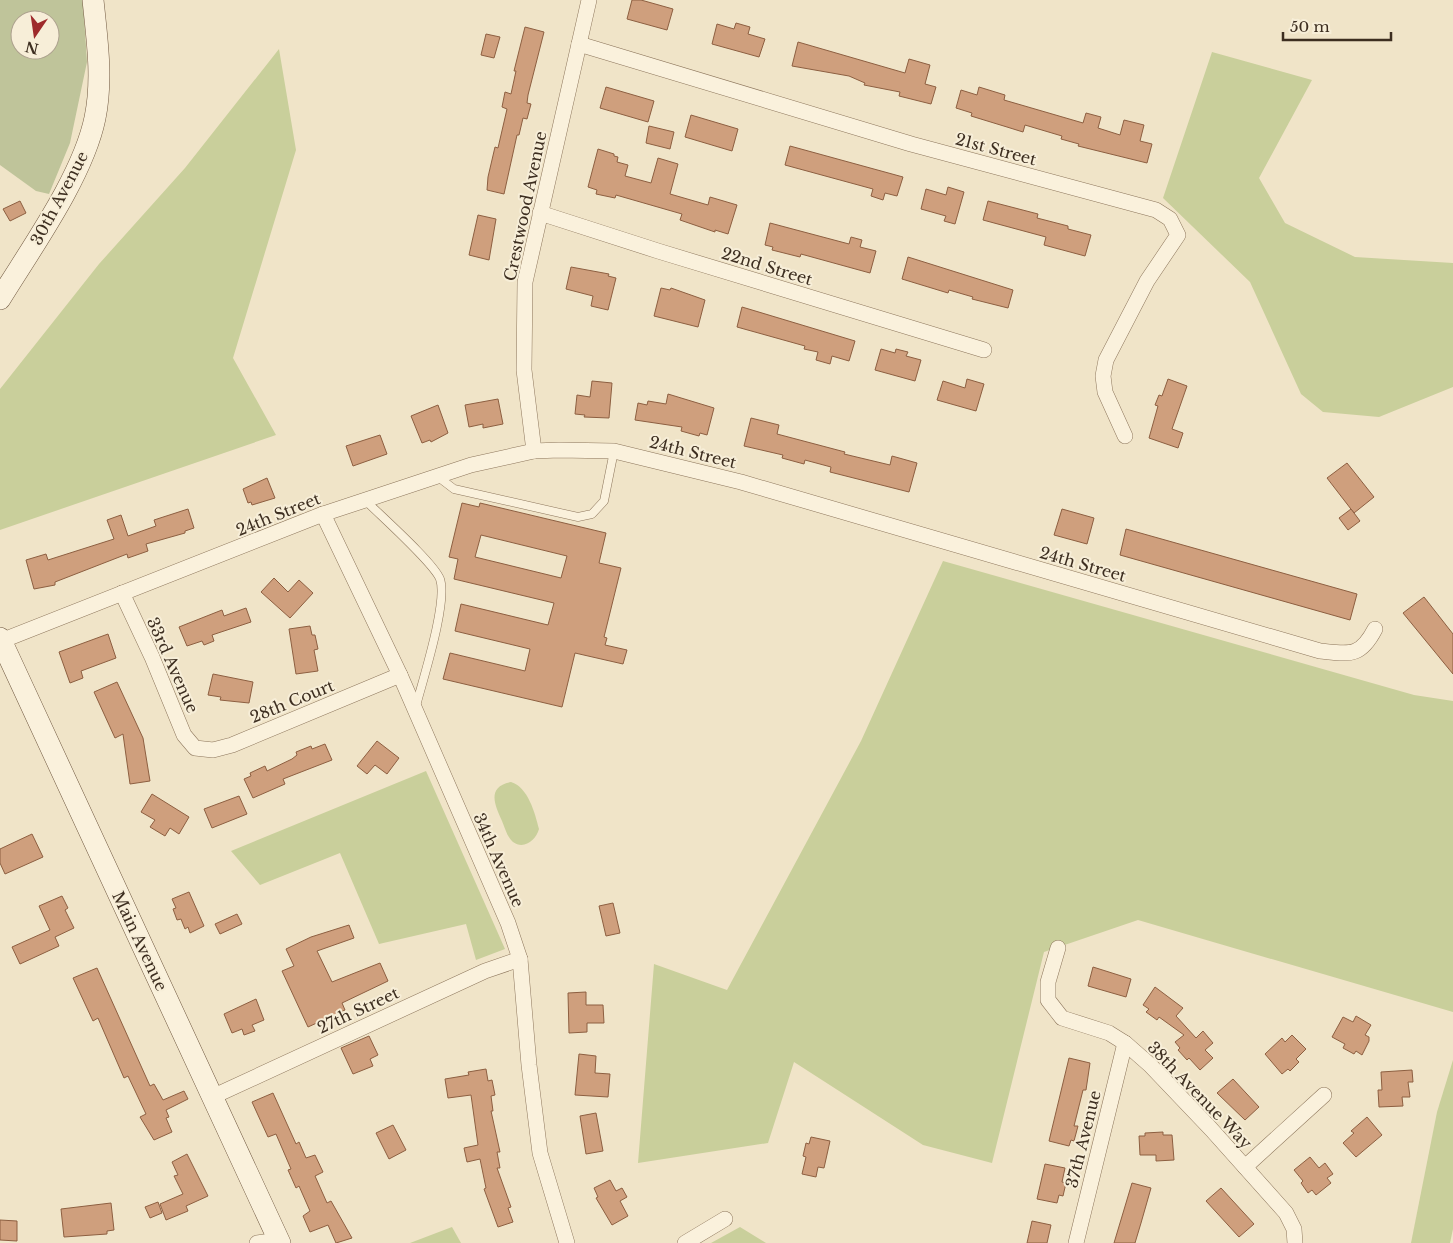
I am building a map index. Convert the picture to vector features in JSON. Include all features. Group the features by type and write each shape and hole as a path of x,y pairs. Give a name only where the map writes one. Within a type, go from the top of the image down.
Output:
{"main road":[{"name":"30th Avenue","path":"0,299 43,230 85,152 95,116 100,62 93,0"},
{"name":"Main Avenue","path":"1,639 280,1242"}],"street":[{"name":"Crestwood Avenue","path":"534,451 524,370 525,282 589,0"},
{"name":"21st Street","path":"579,44 911,144 1156,210 1170,219 1178,235 1147,281 1106,360 1104,368 1105,392 1125,436"},
{"name":"22nd Street","path":"540,213 658,251 984,350"},
{"name":"24th Street","path":"1,639 323,514 471,465 534,451 614,451 741,482 1320,651 1352,654 1367,644 1375,629"},
{"name":"34th Avenue","path":"323,514 400,676 508,923 520,959 529,1065 540,1153 567,1243"},
{"name":"33rd Avenue","path":"122,593 152,657 184,735 195,748"},
{"name":"28th Court","path":"195,748 213,750 232,745 400,676"},
{"name":"38th Avenue Way","path":"1058,948 1048,982 1048,1000 1062,1018 1093,1026 1125,1043 1175,1091 1286,1213 1294,1229 1295,1243"},
{"name":"27th Street","path":"212,1097 484,971 520,959"},
{"name":"37th Avenue","path":"1076,1243 1125,1043"},
{"path":"1245,1167 1324,1095"},
{"path":"685,1243 725,1219"},
{"path":"257,1243 280,1242"}],"lane":[{"path":"437,476 454,489 578,517 592,514 604,501 614,451"},
{"path":"366,501 430,564 440,577 442,590 440,608 415,711"}],"green space":[{"path":"0,0 83,0 87,62 70,143 49,194 36,191 0,165"},
{"path":"279,49 296,150 233,358 276,435 0,530 0,389 99,264 185,168"},
{"path":"1212,52 1312,80 1259,178 1285,223 1355,257 1453,263 1453,387 1379,417 1323,412 1301,394 1250,282 1163,198"},
{"path":"943,561 1414,695 1453,701 1453,1012 1138,920 1044,952 992,1163 923,1145 794,1062 768,1143 638,1163 654,964 727,990 861,741"},
{"path":"426,771 505,949 476,960 466,924 379,944 340,853 260,885 231,851"},
{"path":"511,782 522,789 530,801 539,829 529,843 521,845 509,838 494,797 498,788 503,784"},
{"path":"1453,1060 1453,1229 1450,1243 1411,1243 1437,1112"},
{"path":"452,1227 461,1243 410,1243"},
{"path":"740,1227 766,1243 711,1243"}],"building":[{"path":"632,0 641,0 673,9 667,30 627,19"},
{"path":"736,23 750,27 748,34 765,39 759,57 712,44 717,24 734,29"},
{"path":"525,27 544,32 528,95 527,103 531,104 527,119 523,118 519,135 517,135 504,194 487,190 488,177 495,147 498,148 507,109 502,107 505,92 511,94 516,71 514,71"},
{"path":"486,34 500,37 494,58 481,55"},
{"path":"798,42 905,73 909,59 930,65 925,84 936,87 931,104 899,96 900,92 864,85 865,83 849,76 792,66"},
{"path":"606,87 654,101 648,122 600,108"},
{"path":"979,87 1005,95 1004,100 1083,123 1086,113 1101,117 1098,128 1120,135 1124,120 1144,125 1140,141 1152,144 1147,163 1078,146 1079,144 1061,139 1062,136 1025,125 1023,132 971,116 972,113 956,108 961,90 977,95"},
{"path":"691,115 738,129 732,151 685,137"},
{"path":"649,126 674,132 670,149 646,143"},
{"path":"790,146 903,177 897,196 885,193 883,200 871,196 873,189 785,165"},
{"path":"598,149 614,154 614,156 618,157 617,162 628,165 625,176 651,183 658,158 678,164 670,194 708,205 710,197 737,205 728,234 715,230 715,232 680,220 682,214 616,195 615,198 596,194 597,190 588,187"},
{"path":"948,187 964,192 955,224 944,221 946,216 921,209 926,189 946,195"},
{"path":"20,201 26,213 10,221 3,209"},
{"path":"988,201 1038,214 1037,218 1068,226 1068,229 1091,235 1085,256 1044,245 1046,237 983,220"},
{"path":"478,215 496,219 489,260 469,255"},
{"path":"770,223 849,244 851,237 862,240 860,247 876,251 870,273 801,254 800,257 772,250 773,247 765,245"},
{"path":"908,257 1013,290 1008,308 972,299 973,297 949,290 948,293 902,279"},
{"path":"571,267 609,274 608,276 616,278 608,310 591,306 593,296 566,289"},
{"path":"661,288 670,290 671,288 705,300 698,327 654,316"},
{"path":"742,307 855,341 849,361 832,356 830,364 816,360 818,352 804,349 805,346 737,327"},
{"path":"881,349 895,353 896,349 908,352 906,356 921,360 915,381 875,370"},
{"path":"967,379 984,384 976,411 937,400 943,381 965,388"},
{"path":"1168,379 1187,386 1172,429 1183,433 1178,448 1149,438 1158,406 1155,405 1159,395 1162,396"},
{"path":"592,381 612,383 609,418 584,417 585,415 575,414 577,395 590,397"},
{"path":"668,394 714,408 707,435 700,433 699,436 681,431 682,427 635,420 638,403 647,405 648,401 666,404"},
{"path":"498,399 503,424 483,428 483,424 469,427 465,405"},
{"path":"438,405 448,433 431,442 430,440 422,443 411,416"},
{"path":"751,418 779,425 777,434 845,452 844,454 890,465 892,456 917,463 909,492 830,472 831,467 805,460 804,464 782,458 783,455 744,446"},
{"path":"380,435 387,454 353,466 346,446"},
{"path":"1347,463 1374,497 1354,513 1327,478"},
{"path":"267,478 275,498 252,505 251,502 248,503 243,489"},
{"path":"462,503 479,507 480,503 606,533 599,563 621,568 604,637 607,638 605,645 627,650 623,664 575,653 562,707 443,679 450,653 525,671 530,649 455,631 461,604 548,625 554,603 454,579 458,559 449,557","holes":["481,535 567,556 561,578 475,557"]},
{"path":"188,509 194,528 185,531 185,533 146,544 148,551 128,558 127,554 55,582 55,585 34,589 26,560 46,554 48,560 114,539 107,520 121,515 128,536 156,526 154,520"},
{"path":"1062,509 1094,518 1087,544 1054,535"},
{"path":"1351,509 1360,521 1348,530 1339,518"},
{"path":"1126,529 1357,594 1350,620 1120,555"},
{"path":"274,578 288,592 299,580 313,593 290,618 261,592"},
{"path":"1424,597 1453,634 1453,674 1403,613"},
{"path":"246,608 251,622 212,635 214,641 204,645 202,641 187,646 179,627 222,610 224,616"},
{"path":"310,626 312,635 315,635 318,649 314,650 318,671 296,674 289,629"},
{"path":"108,634 116,658 81,671 83,678 70,683 59,652"},
{"path":"213,674 253,682 249,703 220,700 221,697 208,695"},
{"path":"117,682 143,738 150,781 130,784 123,734 115,738 94,692"},
{"path":"377,741 399,758 387,774 375,765 367,774 357,766"},
{"path":"325,744 332,760 283,779 285,784 253,798 244,779 251,776 250,773 265,766 267,771 292,759 297,755 296,752 311,746 312,749"},
{"path":"152,794 189,817 179,834 170,828 165,836 150,827 155,820 141,812"},
{"path":"239,796 247,814 212,828 204,809"},
{"path":"32,834 43,857 5,874 0,863 0,849"},
{"path":"189,892 204,926 190,933 188,927 185,929 181,919 177,920 173,909 176,908 172,899"},
{"path":"62,896 68,908 65,910 74,928 55,937 59,946 20,964 12,947 50,930 39,906"},
{"path":"613,903 620,933 606,936 599,906"},
{"path":"237,914 242,924 220,934 215,924"},
{"path":"349,925 354,938 317,951 332,982 380,963 388,981 342,1003 345,1010 308,1027 282,971 294,966 286,949 311,937"},
{"path":"1093,967 1131,979 1126,997 1088,986"},
{"path":"97,968 150,1086 154,1084 163,1100 184,1091 188,1099 166,1110 169,1117 166,1118 172,1132 154,1140 140,1117 146,1114 128,1076 124,1078 98,1018 93,1021 73,978"},
{"path":"1155,987 1183,1008 1176,1016 1196,1038 1203,1031 1213,1043 1205,1050 1213,1058 1200,1070 1178,1050 1180,1048 1175,1042 1184,1035 1159,1017 1157,1020 1146,1012 1149,1009 1143,1005"},
{"path":"586,992 586,1005 603,1005 604,1023 587,1023 587,1032 569,1033 568,993"},
{"path":"256,999 264,1020 252,1025 255,1031 244,1035 242,1029 232,1033 224,1014"},
{"path":"1356,1016 1371,1025 1365,1035 1369,1037 1369,1041 1362,1055 1356,1051 1354,1054 1343,1048 1345,1044 1332,1037 1343,1017 1353,1022"},
{"path":"1292,1035 1306,1049 1296,1059 1299,1062 1290,1071 1288,1069 1282,1074 1265,1054 1282,1038 1285,1042"},
{"path":"369,1036 378,1055 370,1059 373,1066 353,1074 341,1048"},
{"path":"579,1054 596,1056 595,1073 610,1074 608,1097 575,1095"},
{"path":"1069,1058 1090,1063 1086,1090 1083,1090 1074,1126 1078,1126 1074,1141 1071,1140 1069,1146 1049,1141"},
{"path":"486,1069 488,1081 492,1080 495,1095 491,1096 493,1111 491,1111 500,1152 497,1152 500,1168 497,1168 511,1207 508,1208 513,1222 498,1227 484,1189 486,1188 480,1159 467,1162 464,1148 478,1145 471,1095 448,1098 445,1079 469,1075 468,1072"},
{"path":"1412,1070 1413,1082 1408,1082 1410,1097 1402,1097 1403,1106 1379,1107 1378,1090 1382,1090 1381,1072"},
{"path":"1233,1079 1259,1107 1245,1120 1217,1093"},
{"path":"273,1093 296,1144 299,1142 306,1158 315,1155 323,1172 315,1176 327,1203 331,1201 352,1238 336,1243 328,1225 310,1232 303,1216 310,1211 299,1186 296,1188 288,1170 291,1169 276,1134 268,1137 252,1102"},
{"path":"596,1113 603,1151 586,1154 580,1116"},
{"path":"1367,1117 1382,1135 1356,1157 1343,1143 1354,1133 1351,1131"},
{"path":"393,1125 406,1150 389,1159 376,1133"},
{"path":"1163,1132 1163,1135 1172,1135 1174,1160 1156,1161 1156,1155 1140,1155 1139,1136 1145,1136 1145,1133"},
{"path":"811,1137 830,1141 824,1168 818,1167 816,1177 802,1174 806,1157 803,1156 806,1143 809,1144"},
{"path":"187,1154 208,1196 186,1206 188,1211 166,1220 160,1204 183,1194 174,1176 178,1175 172,1162"},
{"path":"1310,1157 1319,1168 1325,1163 1333,1174 1327,1178 1331,1183 1316,1195 1312,1190 1308,1193 1301,1183 1303,1181 1294,1170"},
{"path":"1045,1164 1065,1168 1062,1182 1066,1183 1063,1196 1059,1195 1057,1203 1037,1199"},
{"path":"610,1180 616,1191 622,1188 627,1197 620,1201 628,1216 612,1225 596,1198 598,1197 594,1188"},
{"path":"1132,1183 1151,1188 1135,1243 1114,1243"},
{"path":"1221,1188 1254,1224 1239,1237 1206,1201"},
{"path":"158,1202 162,1213 150,1218 145,1207"},
{"path":"111,1203 114,1230 107,1231 107,1234 64,1237 61,1209"},
{"path":"0,1220 17,1221 17,1241 0,1240"},
{"path":"1032,1221 1051,1225 1047,1243 1027,1243"}]}
